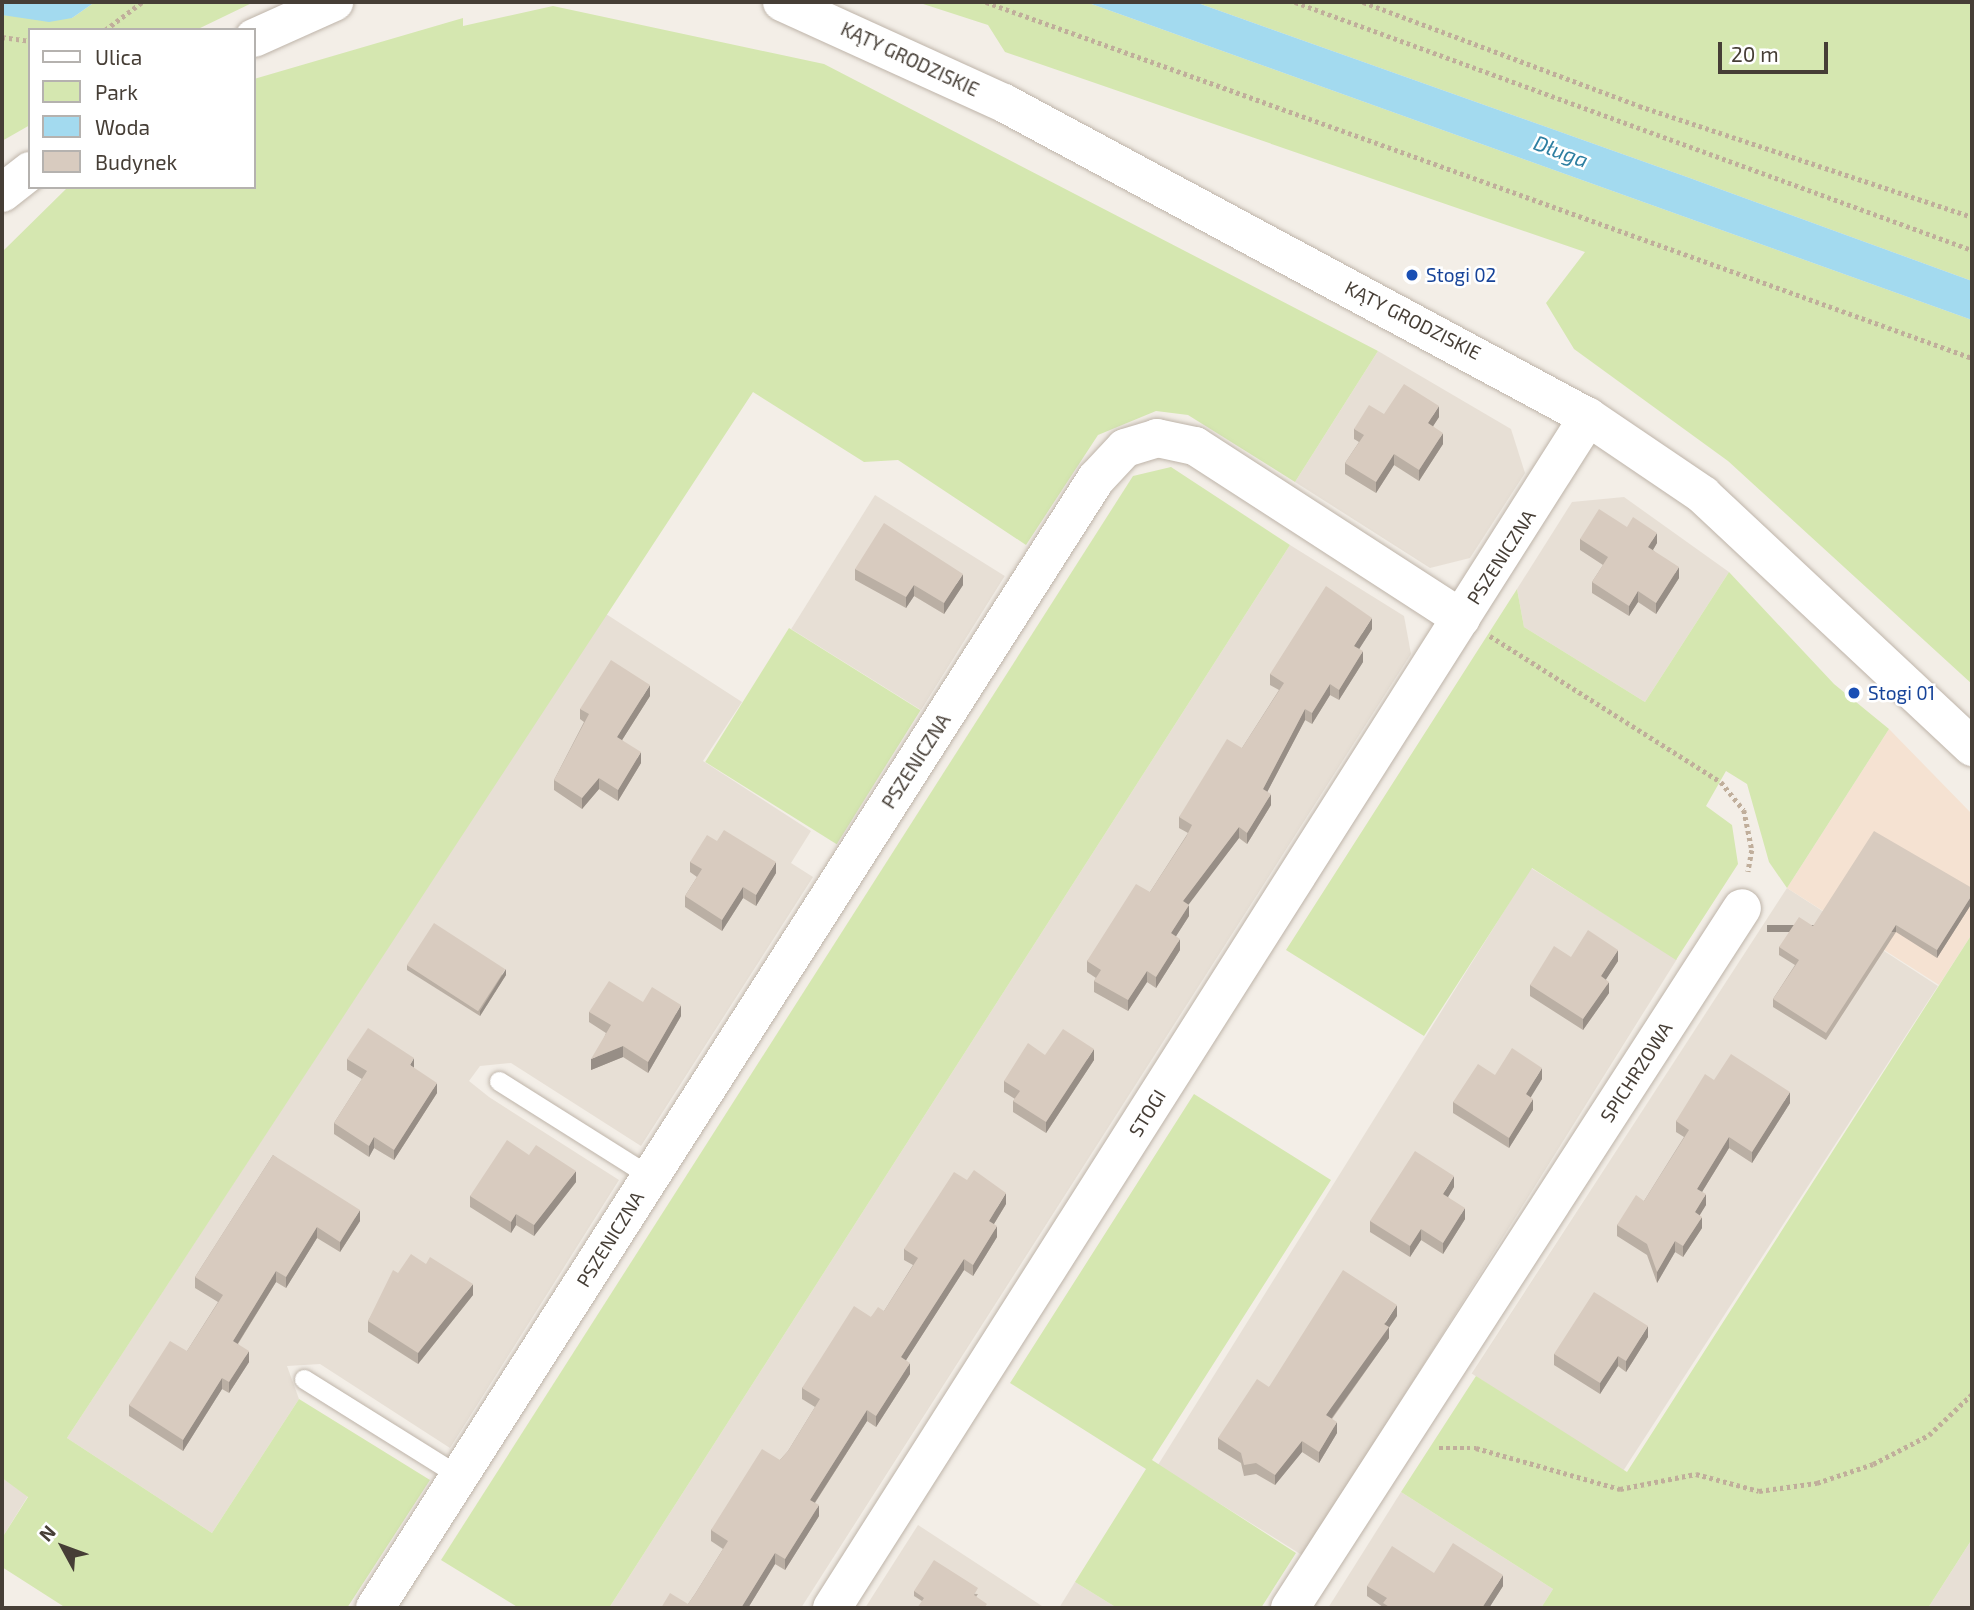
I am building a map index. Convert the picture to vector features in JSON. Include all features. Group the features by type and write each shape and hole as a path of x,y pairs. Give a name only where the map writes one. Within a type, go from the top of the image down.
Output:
{"street":[{"path":"256,37 334,2"},
{"name":"KĄTY GRODZISKIE","path":"782,2 1004,103 1588,417 1703,495 1972,747"},
{"path":"2,193 28,173"},
{"name":"PSZENICZNA","path":"374,1608 1097,479 1125,448 1157,438 1195,446 1461,618 1588,417"},
{"name":"STOGI","path":"832,1608 1461,618"},
{"name":"SPICHRZOWA","path":"1290,1608 1742,908"}],"lane":[{"path":"499,1081 650,1176"},
{"path":"304,1379 459,1476"}],"path":[{"path":"108,28 142,2"},
{"path":"986,2 1972,358"},
{"path":"1294,2 1972,250"},
{"path":"1363,2 1639,106 1972,217"},
{"path":"2,37 28,41"},
{"path":"1461,618 1721,782 1744,810 1752,850 1742,908"},
{"path":"1392,1448 1476,1448 1620,1489 1696,1474 1759,1491 1817,1483 1873,1464 1929,1435 1972,1394"}],"shaded area":[{"path":"1378,351 1511,429 1525,473 1470,558 1430,568 1295,482"},
{"path":"875,495 1005,576 921,710 791,629"},
{"path":"1624,497 1729,572 1645,702 1524,627 1517,589 1572,502"},
{"path":"1290,545 1404,616 1411,654 801,1608 609,1608"},
{"path":"606,614 742,702 703,761 811,831 791,863 813,877 641,1146 511,1063 480,1066 469,1081 489,1097 619,1180 450,1448 320,1364 287,1366 299,1399 212,1533 67,1438"},
{"path":"1889,729 1972,814 1972,934 1939,985 1787,888"},
{"path":"1531,868 1677,959 1304,1556 1158,1465"},
{"path":"1787,888 1938,986 1623,1472 1472,1374"},
{"path":"2,1478 28,1496 2,1538"},
{"path":"1401,1492 1553,1589 1541,1608 1328,1608"},
{"path":"918,1525 1045,1608 865,1608"},
{"path":"1972,1539 1972,1608 1928,1608"},
{"path":"1075,1582 1117,1608 1059,1608"}],"green space":[{"path":"95,2 254,2 200,28 28,28 28,126 2,141 2,15 72,18"},
{"path":"917,2 1086,2 1972,320 1972,684 1728,461 1574,349 1546,303 1585,252 1005,52 988,25"},
{"path":"1195,2 1972,2 1972,281 1687,177"},
{"path":"553,6 824,64 1378,351 1295,482 1188,415 1156,411 1098,435 1026,545 898,460 864,462 753,392 67,1438 212,1533 299,1399 430,1480 347,1608 66,1608 2,1567 2,1538 28,1497 2,1478 2,252 66,189 256,189 256,78 463,18 463,26"},
{"path":"1171,467 1290,545 609,1608 519,1608 441,1560 1133,476"},
{"path":"1729,572 1834,684 1889,729 1787,888 1769,862 1747,784 1726,771 1706,806 1732,825 1738,864 1676,960 1532,868 1424,1036 1286,950 1517,589 1524,627 1645,702"},
{"path":"789,628 920,710 837,844 705,762"},
{"path":"1972,934 1972,1539 1928,1608 1541,1608 1553,1589 1401,1492 1476,1376 1627,1472"},
{"path":"1194,1094 1331,1180 1152,1460 1296,1553 1261,1608 1117,1608 1075,1582 1146,1469 1010,1383"}],"water":[{"path":"2,2 95,2 72,18 49,22 2,15"},
{"name":"Długa","path":"1086,2 1195,2 1687,177 1972,281 1972,320"}],"building":[{"path":"1404,384 1439,406 1428,423 1443,433 1419,470 1394,454 1376,482 1345,463 1364,435 1354,429 1369,405 1384,414"},
{"path":"1599,509 1627,527 1633,517 1657,533 1648,547 1679,567 1656,603 1638,591 1629,606 1592,582 1608,557 1580,539"},
{"path":"884,523 963,574 944,603 914,585 906,597 855,569"},
{"path":"1326,586 1372,618 1354,646 1363,651 1339,690 1330,684 1312,713 1305,709 1263,789 1271,794 1247,833 1239,827 1183,901 1189,905 1171,933 1180,939 1156,977 1147,971 1128,1000 1094,981 1101,970 1087,961 1136,884 1150,892 1186,837 1192,825 1179,817 1227,739 1242,748 1284,683 1270,674"},
{"path":"611,660 650,685 617,737 641,752 618,790 599,778 582,798 554,780 589,714 580,709"},
{"path":"724,830 776,862 756,895 743,887 722,920 685,896 702,869 690,862 707,835 717,841"},
{"path":"1874,831 1972,888 1972,895 1937,950 1896,925 1826,1033 1773,999 1799,960 1779,947 1799,917 1813,926"},
{"path":"434,923 505,969 478,1011 407,965"},
{"path":"1588,930 1618,950 1601,976 1609,982 1583,1019 1530,985 1554,946 1571,957"},
{"path":"609,981 643,1002 652,987 681,1005 648,1062 623,1046 591,1059 611,1025 589,1012"},
{"path":"368,1028 414,1058 410,1065 437,1083 394,1150 374,1137 369,1146 334,1123 367,1071 347,1059"},
{"path":"1063,1029 1094,1049 1046,1122 1013,1101 1020,1091 1004,1081 1028,1043 1045,1055"},
{"path":"1512,1048 1542,1068 1526,1094 1533,1099 1509,1138 1453,1102 1478,1064 1495,1075"},
{"path":"1731,1054 1790,1092 1752,1152 1729,1137 1697,1189 1706,1194 1695,1212 1702,1217 1683,1246 1675,1241 1657,1272 1647,1244 1617,1225 1636,1195 1644,1201 1689,1130 1676,1121 1705,1074 1714,1080"},
{"path":"507,1140 529,1155 536,1145 576,1171 534,1225 516,1214 511,1222 470,1196"},
{"path":"1415,1151 1454,1176 1443,1194 1465,1208 1443,1243 1421,1229 1410,1246 1370,1221"},
{"path":"273,1155 360,1210 340,1242 317,1227 286,1277 276,1271 233,1341 249,1351 229,1382 222,1378 183,1440 129,1405 170,1341 187,1351 223,1295 195,1277"},
{"path":"974,1170 1006,1193 989,1221 997,1226 973,1265 964,1259 901,1357 910,1363 876,1416 867,1410 810,1500 819,1505 785,1559 775,1553 741,1608 661,1608 670,1593 688,1604 728,1541 711,1530 762,1449 780,1460 788,1451 820,1399 802,1388 854,1306 871,1317 878,1307 884,1311 918,1258 904,1249 954,1172 967,1180"},
{"path":"411,1254 426,1264 430,1257 473,1284 418,1353 368,1321 393,1270 398,1273"},
{"path":"1343,1270 1397,1305 1384,1324 1389,1327 1326,1415 1337,1422 1319,1452 1302,1441 1275,1475 1256,1463 1244,1465 1241,1453 1218,1438 1257,1379 1269,1387"},
{"path":"1594,1292 1648,1326 1626,1361 1618,1356 1600,1383 1554,1354"},
{"path":"1453,1543 1503,1575 1482,1608 1391,1608 1383,1603 1387,1598 1367,1586 1392,1546 1434,1573"},
{"path":"934,1560 978,1588 974,1595 987,1604 984,1608 917,1608 924,1598 914,1591"}],"place":[{"name":"Stogi 02","path":"1412,275"},
{"name":"Stogi 01","path":"1854,693"}]}
